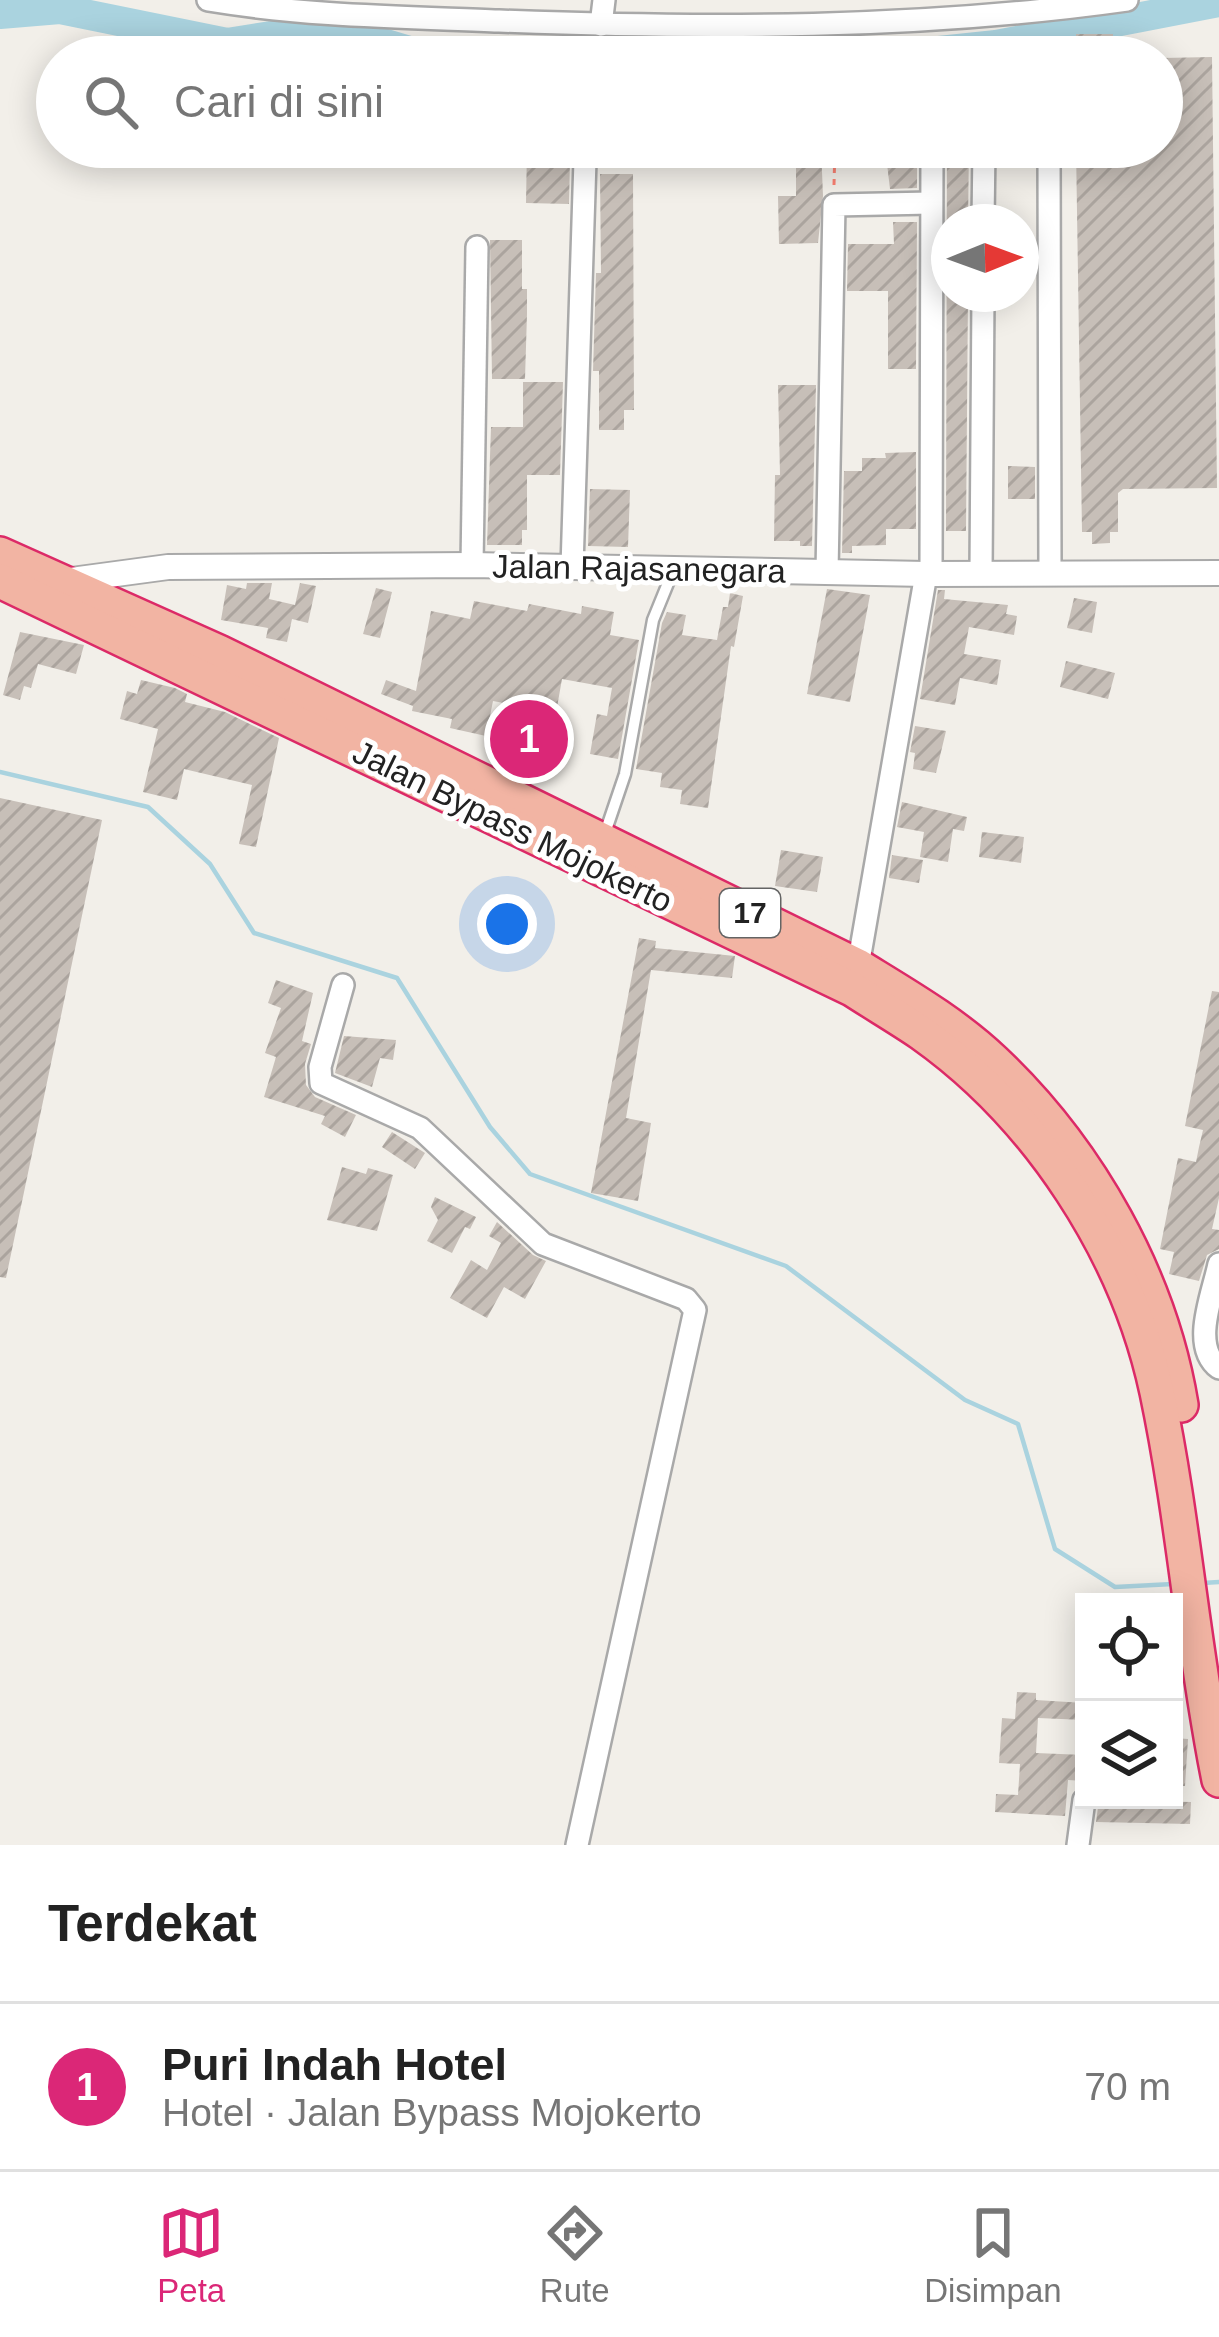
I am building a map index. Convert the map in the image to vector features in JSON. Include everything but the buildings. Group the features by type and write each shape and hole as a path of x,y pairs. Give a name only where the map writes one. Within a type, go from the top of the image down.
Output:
{"highway":[{"name":"Jalan Bypass Mojokerto","path":"0,554 220,652 858,966 945,1021 994,1061 1082,1166 1124,1236 1166,1335 1209,1632 1219,1780"},
{"name":"Jalan Bypass Mojokerto","path":"12,587 852,989 939,1048 1022,1126 1064,1180 1105,1250 1126,1294 1156,1390 1194,1548"}],"street":[{"path":"208,0 601,25 860,10 1025,11 1127,0"},
{"path":"601,25 604,0"},
{"path":"572,567 585,168"},
{"path":"858,966 929,574 932,168"},
{"path":"983,204 984,168"},
{"path":"1049,168 1050,573"},
{"path":"827,572 834,205 931,203"},
{"path":"472,565 477,247"},
{"path":"981,573 983,312"},
{"name":"Jalan Rajasanegara","path":"12,587 169,567 472,565 929,574 1219,573"},
{"path":"343,986 320,1067 321,1083 420,1128 542,1244 686,1299 694,1310 577,1845"},
{"path":"1219,1264 1204,1339 1206,1352 1219,1368"},
{"path":"1078,1845 1083,1809"}],"lane":[{"path":"602,841 625,774 653,620 675,568"}],"path":[{"path":"834,205 835,168"}],"waterway":[{"path":"1043,36 1219,2"},
{"path":"0,14 60,9 193,36"},
{"path":"0,772 148,807 210,864 254,933 397,978 490,1127 530,1174 786,1266 965,1400 1018,1424 1055,1549 1115,1587 1173,1584"},
{"path":"1203,1583 1219,1582"}],"place":[{"name":"Puri Indah Hotel","path":"529,739"}]}
